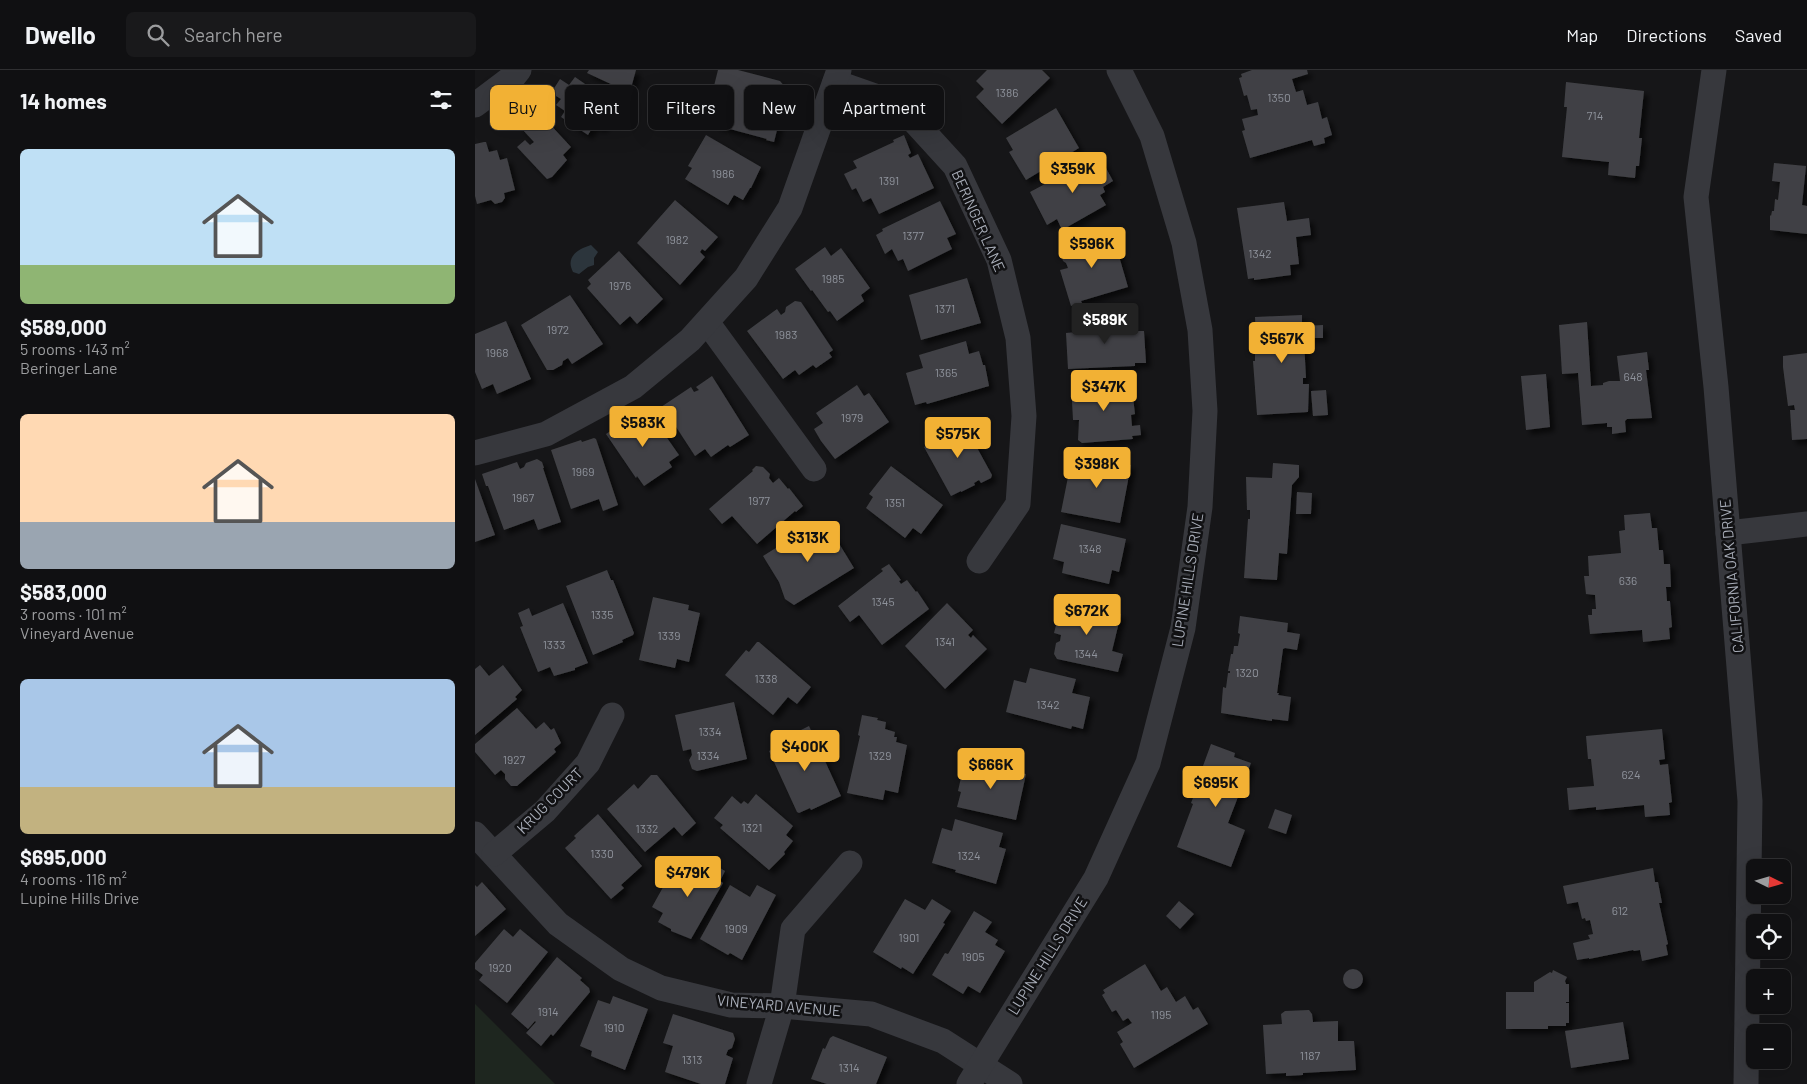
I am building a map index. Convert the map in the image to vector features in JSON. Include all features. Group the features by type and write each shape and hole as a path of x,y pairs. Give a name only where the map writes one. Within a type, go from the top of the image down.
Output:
{"street":[{"path":"475,105 519,70"},
{"name":"LUPINE HILLS DRIVE","path":"975,1075 1096,878 1148,763 1183,628 1200,507 1205,411 1200,330 1184,243 1152,136 1119,70"},
{"name":"CALIFORNIA OAK DRIVE","path":"1714,70 1695,197 1716,387 1750,801 1746,1084"},
{"path":"475,453 546,434 633,387 690,340 747,278 790,208 837,76"},
{"name":"BERINGER LANE","path":"837,76 875,96 913,120 955,166 999,260 1018,338 1023,426 1018,504 979,561"},
{"path":"707,322 815,469"},
{"path":"1728,533 1807,524"},
{"name":"KRUG COURT","path":"494,854 545,811 588,763 613,715"},
{"name":"VINEYARD AVENUE","path":"475,834 559,924 621,969 661,988 731,1005 782,1006 871,1014 943,1041 975,1075 1010,1084"},
{"path":"759,1084 782,1006 793,929 850,863"}],"shaded area":[{"path":"591,245 598,252 594,258 594,265 579,274 573,272 571,262 574,254"},
{"path":"475,1004 555,1084 475,1084"}],"building":[{"path":"589,70 636,70 632,85 613,85 587,73"},
{"path":"718,70 738,70 780,81 783,85 744,85 744,130 777,130 774,142 734,130 734,85 714,85"},
{"path":"987,70 1042,70 1050,78 1002,124 976,97 984,89 976,81"},
{"path":"1252,70 1307,70 1308,74 1292,79 1296,92 1303,90 1307,105 1318,102 1322,119 1327,117 1332,135 1324,138 1325,143 1314,146 1312,140 1250,158 1242,131 1245,130 1242,119 1258,115 1257,109 1251,110 1247,95 1244,96 1239,78 1242,77 1241,74"},
{"path":"575,77 587,85 569,85"},
{"path":"560,79 569,85 565,85 565,111 556,105 561,99 555,95 555,87"},
{"path":"1566,82 1644,91 1639,138 1642,138 1639,166 1636,166 1635,178 1608,175 1609,162 1562,157 1567,107 1564,107"},
{"path":"1056,108 1079,148 1026,180 1009,152 1013,150 1006,138"},
{"path":"565,111 565,120 561,117"},
{"path":"523,130 555,130 571,147 563,155 567,160 552,177 547,179 517,147 525,140 530,145 534,142"},
{"path":"580,130 591,130 588,135"},
{"path":"706,135 761,167 743,200 734,195 728,205 685,179 692,168 688,166"},
{"path":"904,135 911,153 908,155 910,158 918,154 934,188 879,214 871,198 863,202 856,188 852,190 844,174 857,168 853,161 894,142 893,140"},
{"path":"486,142 489,152 497,150 500,160 507,158 515,190 504,193 505,198 502,202 495,204 491,200 477,204 475,196 475,144"},
{"path":"1099,155 1113,181 1103,187 1105,192 1100,195 1106,205 1062,230 1057,219 1047,225 1030,192"},
{"path":"1774,163 1806,166 1802,205 1807,206 1807,234 1770,230 1770,215 1774,211 1775,199 1778,200 1780,182 1772,181"},
{"path":"675,200 718,237 705,251 702,249 700,252 705,257 680,285 637,243"},
{"path":"940,201 956,234 947,238 952,249 908,271 903,259 898,261 892,249 885,254 876,235 883,231 882,229"},
{"path":"1284,202 1287,221 1309,218 1311,235 1296,237 1299,264 1290,265 1291,275 1254,280 1254,278 1248,279 1237,208"},
{"path":"1112,232 1128,287 1081,301 1082,303 1071,306 1060,270 1068,268 1063,261 1060,251 1063,246"},
{"path":"825,247 831,256 841,248 870,288 861,295 864,301 837,321 795,269"},
{"path":"619,251 663,299 637,324 630,316 620,325 587,288 591,284 588,280"},
{"path":"967,278 981,323 921,340 909,295"},
{"path":"570,295 603,344 572,364 568,358 563,361 562,365 553,370 547,370 521,325"},
{"path":"795,301 801,302 833,350 829,353 832,357 816,368 813,365 799,375 795,370 783,379 747,331 777,309 781,315 785,312 786,307"},
{"path":"1302,315 1302,324 1305,323 1305,326 1323,325 1323,338 1306,338 1304,341 1306,378 1303,378 1303,384 1309,384 1308,412 1257,415 1253,361 1255,361 1255,348 1259,347 1255,317"},
{"path":"1126,317 1127,331 1144,331 1146,363 1135,363 1135,366 1068,369 1066,333 1076,332 1076,320"},
{"path":"506,321 531,379 497,394 493,384 482,389 475,372 475,334"},
{"path":"1587,322 1591,386 1603,385 1603,383 1609,381 1620,381 1617,356 1647,352 1649,370 1646,370 1652,418 1627,419 1625,421 1626,432 1612,434 1612,427 1607,427 1607,423 1582,425 1578,373 1562,374 1559,325"},
{"path":"966,341 969,354 979,351 983,365 985,365 989,386 927,404 926,402 915,405 906,373 923,368 919,355"},
{"path":"1807,353 1807,439 1792,440 1790,410 1795,410 1794,405 1788,406 1783,356"},
{"path":"1546,374 1550,427 1526,430 1521,376"},
{"path":"712,376 749,435 730,447 728,445 711,457 705,449 695,456 661,407 691,387 694,392 699,390 696,387"},
{"path":"1129,381 1130,397 1133,397 1135,414 1131,415 1132,426 1140,425 1141,435 1132,436 1133,439 1082,443 1078,440 1079,420 1073,420 1071,383 1086,382 1086,384"},
{"path":"857,385 864,396 869,393 889,422 835,459 814,429 823,423 816,413"},
{"path":"1326,390 1328,415 1313,416 1311,391"},
{"path":"635,414 641,423 651,415 679,455 669,462 672,467 644,486 637,476 636,478 606,434"},
{"path":"959,419 962,425 964,424 992,475 991,478 981,483 979,480 974,483 975,485 951,496 924,447 943,437 939,430"},
{"path":"596,439 618,505 603,511 599,499 571,509 551,450 581,440 582,442"},
{"path":"1077,455 1131,465 1120,523 1061,512 1068,477 1076,478 1076,474 1074,474"},
{"path":"537,459 542,462 561,522 538,530 534,519 504,530 482,474 517,462 520,469 526,463"},
{"path":"1273,463 1299,465 1299,477 1292,485 1287,554 1279,553 1277,580 1244,578 1248,519 1250,519 1250,510 1247,510 1246,477 1272,478"},
{"path":"756,466 763,467 770,474 769,478 773,483 779,478 803,506 757,544 732,516 722,524 709,509 753,471"},
{"path":"891,466 943,505 921,534 913,528 905,538 866,508 873,497 869,494"},
{"path":"475,479 495,535 475,542"},
{"path":"1297,492 1312,493 1311,514 1296,514"},
{"path":"1650,513 1652,528 1657,528 1659,550 1663,550 1664,564 1670,564 1671,587 1666,587 1667,601 1670,601 1672,627 1669,628 1670,639 1643,642 1642,630 1590,634 1588,615 1592,615 1592,609 1596,609 1595,595 1586,594 1584,576 1589,576 1588,556 1621,553 1619,531 1625,530 1624,515"},
{"path":"814,522 821,523 828,541 835,537 854,568 794,605 785,599 779,582 763,556 811,526"},
{"path":"1061,524 1126,539 1119,572 1112,570 1109,584 1062,573 1064,562 1053,559"},
{"path":"889,564 901,580 899,581 901,584 907,580 929,609 882,645 859,615 850,622 838,606 883,571 881,569"},
{"path":"607,570 611,580 613,580 634,633 622,640 623,642 593,655 566,586"},
{"path":"653,597 689,605 688,610 700,613 689,662 677,659 675,668 639,660"},
{"path":"1063,598 1075,601 1074,603 1121,614 1112,651 1123,654 1118,672 1057,659 1054,654 1056,643 1060,641 1061,635 1054,633"},
{"path":"563,603 588,663 575,668 575,670 554,676 550,667 538,672 520,627 523,626 518,613 529,608 532,616"},
{"path":"947,603 973,630 968,635 971,638 973,635 987,649 945,689 905,646"},
{"path":"1240,616 1288,623 1287,632 1300,634 1297,650 1283,649 1277,693 1279,693 1278,695 1291,697 1288,721 1272,719 1272,721 1221,713 1223,687 1226,688 1228,673 1230,673 1228,671 1231,654 1233,654 1234,646 1238,646"},
{"path":"757,642 811,687 797,704 788,697 773,715 725,675 746,650 749,652"},
{"path":"480,665 489,676 503,665 522,690 515,697 517,699 475,735 475,669"},
{"path":"1030,668 1076,679 1072,693 1090,697 1083,729 1072,726 1071,729 1006,712 1014,680 1026,683"},
{"path":"734,702 747,759 697,771 692,769 689,760 692,755 691,749 683,751 675,715"},
{"path":"517,708 536,729 544,722 551,730 554,728 561,743 554,749 556,752 517,786 511,786 501,770 495,775 475,752 475,744"},
{"path":"862,715 878,718 877,720 886,722 885,729 895,732 896,742 907,745 898,793 885,790 883,800 847,793 860,736 858,735"},
{"path":"809,726 841,796 811,810 810,808 799,813 769,751 795,738 793,734"},
{"path":"1662,729 1665,759 1659,760 1660,765 1668,764 1672,802 1669,803 1670,815 1645,817 1644,805 1596,810 1596,807 1569,810 1567,788 1594,786 1591,759 1588,759 1586,736"},
{"path":"1211,744 1235,753 1234,757 1251,763 1228,823 1245,830 1231,867 1177,847 1193,804 1191,803 1198,785 1200,786 1202,779 1199,777"},
{"path":"965,760 1026,774 1016,820 957,807 961,792 958,791"},
{"path":"651,775 657,775 696,823 682,836 674,827 645,852 607,809 634,784 638,789"},
{"path":"756,794 793,826 786,835 793,841 784,852 785,854 769,870 720,828 723,825 714,818 732,796 741,804 744,801 748,804"},
{"path":"1275,809 1292,815 1286,834 1268,828"},
{"path":"598,814 642,866 621,885 624,888 611,899 565,848 576,838 574,836"},
{"path":"955,819 1003,833 999,847 1006,849 996,884 932,863 942,828 952,831"},
{"path":"707,860 725,871 720,881 723,883 691,939 671,931 671,929 658,922 663,913 652,907 676,864 688,871 691,866 700,871"},
{"path":"1653,868 1655,882 1658,882 1662,903 1659,903 1668,944 1666,945 1668,955 1642,961 1640,950 1633,950 1577,960 1573,943 1590,939 1588,935 1593,934 1590,920 1582,919 1578,902 1567,904 1563,886"},
{"path":"482,882 506,909 475,936 475,885 477,887"},
{"path":"730,885 750,897 757,885 776,895 742,960 730,953 728,955 700,939"},
{"path":"905,899 925,910 932,899 951,911 943,923 945,924 913,974 873,952"},
{"path":"1179,901 1194,914 1180,929 1166,916"},
{"path":"974,911 992,922 985,932 998,940 995,945 1005,951 980,993 968,986 963,994 932,975 945,953 948,954"},
{"path":"504,929 513,937 520,929 548,952 507,1003 479,980 483,975 475,969 475,963"},
{"path":"557,957 582,978 580,980 589,988 590,992 553,1036 551,1034 541,1046 526,1033 536,1022 528,1029 511,1014"},
{"path":"1145,964 1161,991 1167,987 1176,1002 1185,996 1193,1010 1198,1007 1208,1024 1134,1068 1120,1044 1123,1042 1117,1032 1132,1023 1128,1018 1123,1021 1116,1010 1112,1012 1102,995 1105,993 1103,990"},
{"path":"1353,969 1360,972 1363,979 1360,986 1353,989 1346,986 1343,979 1346,972"},
{"path":"1553,970 1567,977 1565,981 1566,984 1569,984 1569,1002 1566,1003 1569,1003 1569,1023 1566,1023 1566,1026 1548,1026 1548,1029 1506,1029 1506,992 1534,992 1534,982 1550,972 1552,973"},
{"path":"613,996 648,1009 625,1070 591,1056 592,1051 580,1046 598,1000 610,1004"},
{"path":"1309,1010 1312,1014 1313,1022 1338,1021 1338,1041 1354,1041 1356,1070 1303,1073 1303,1075 1286,1076 1286,1073 1266,1074 1263,1025 1282,1024 1281,1014 1285,1011"},
{"path":"673,1014 733,1033 735,1039 732,1048 728,1050 726,1055 733,1058 725,1084 701,1084 665,1072 673,1046 663,1043"},
{"path":"1623,1022 1629,1059 1571,1068 1565,1031"},
{"path":"833,1036 887,1057 876,1084 827,1084 811,1079 823,1048 825,1049 830,1038"}]}
